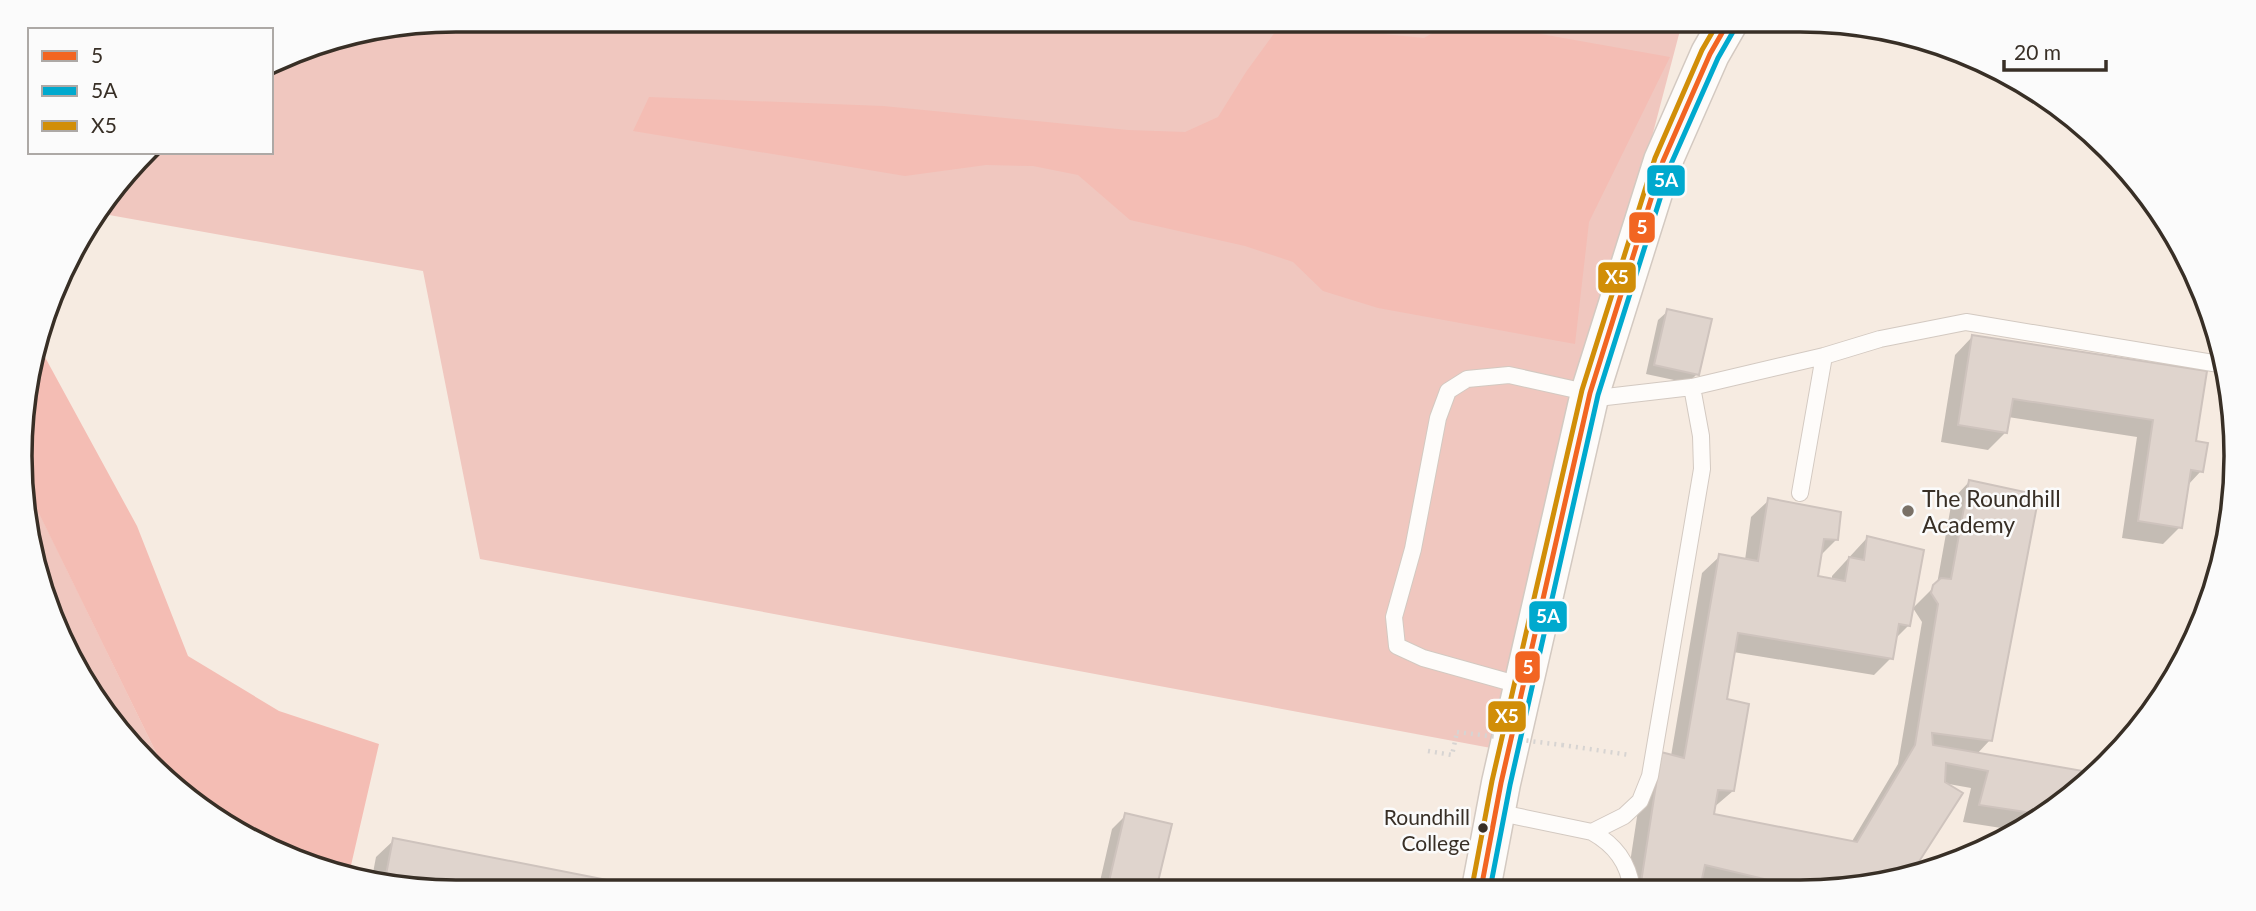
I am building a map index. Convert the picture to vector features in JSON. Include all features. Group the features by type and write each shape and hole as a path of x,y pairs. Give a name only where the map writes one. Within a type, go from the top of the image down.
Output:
{"street":[{"path":"1483,880 1523,686 1589,396 1663,162 1710,54 1723,32"}],"lane":[{"path":"1523,686 1423,658 1397,646 1394,617 1413,549 1438,418 1448,391 1467,379 1509,374 1589,396 1692,387 1824,356 1880,339 1966,322 2214,363"},
{"path":"1800,493 1824,356"},
{"path":"1592,832 1624,816 1640,801 1650,776 1702,469 1701,436 1692,387"},
{"path":"1496,812 1592,832 1610,842 1629,871 1630,880"}],"path":[{"path":"1428,751 1452,755 1457,732 1653,759"}],"shaded area":[{"path":"428,32 1680,32 1491,748 480,559 423,271 107,215 158,154 273,154 273,73 319,54 400,35"},
{"path":"1275,32 1363,32 1424,38 1434,32 1530,32 1670,57 1589,222 1575,344 1378,308 1323,291 1293,262 1245,246 1130,220 1078,175 1033,166 986,165 905,176 633,131 649,97 883,106 1128,130 1185,132 1218,117"},
{"path":"44,355 137,526 188,656 279,711 379,744 351,866 293,847 243,823 197,792 158,757 34,504 32,428"},
{"path":"34,503 158,757 119,714 75,643 46,565"}],"building":[{"path":"1667,309 1712,319 1699,375 1654,365"},
{"path":"1972,335 2207,371 2196,441 2208,443 2203,472 2191,470 2182,528 2138,521 2153,420 2013,399 2007,433 1958,425"},
{"path":"1969,480 2039,495 1992,741 1932,733 1933,745 2083,771 2029,812 1979,805 1988,771 1946,763 1945,782 1963,793 1918,863 1910,865 1828,879 1768,880 1705,865 1702,880 1641,880 1661,752 1684,758 1719,554 1758,561 1768,498 1841,512 1838,540 1824,539 1818,576 1845,581 1849,557 1864,560 1867,536 1924,550 1910,626 1899,624 1893,659 1738,633 1727,699 1749,704 1734,791 1718,790 1714,814 1857,842 1915,745 1938,604 1931,593 1933,585 1941,578 1951,579"},
{"path":"1125,813 1172,824 1158,880 1109,880"},
{"path":"393,838 607,880 456,880 386,873"}],"transit line":[{"name":"X5","path":"1473,880 1492,781 1582,390 1655,158 1712,32"},
{"name":"5","path":"1483,880 1501,783 1590,393 1663,161 1710,54 1723,32"},
{"name":"5A","path":"1492,880 1510,785 1598,395 1671,164 1718,58 1733,32"}],"place":[{"name":"The Roundhill Academy","path":"1908,511"},
{"name":"Roundhill College","path":"1483,828"}]}
